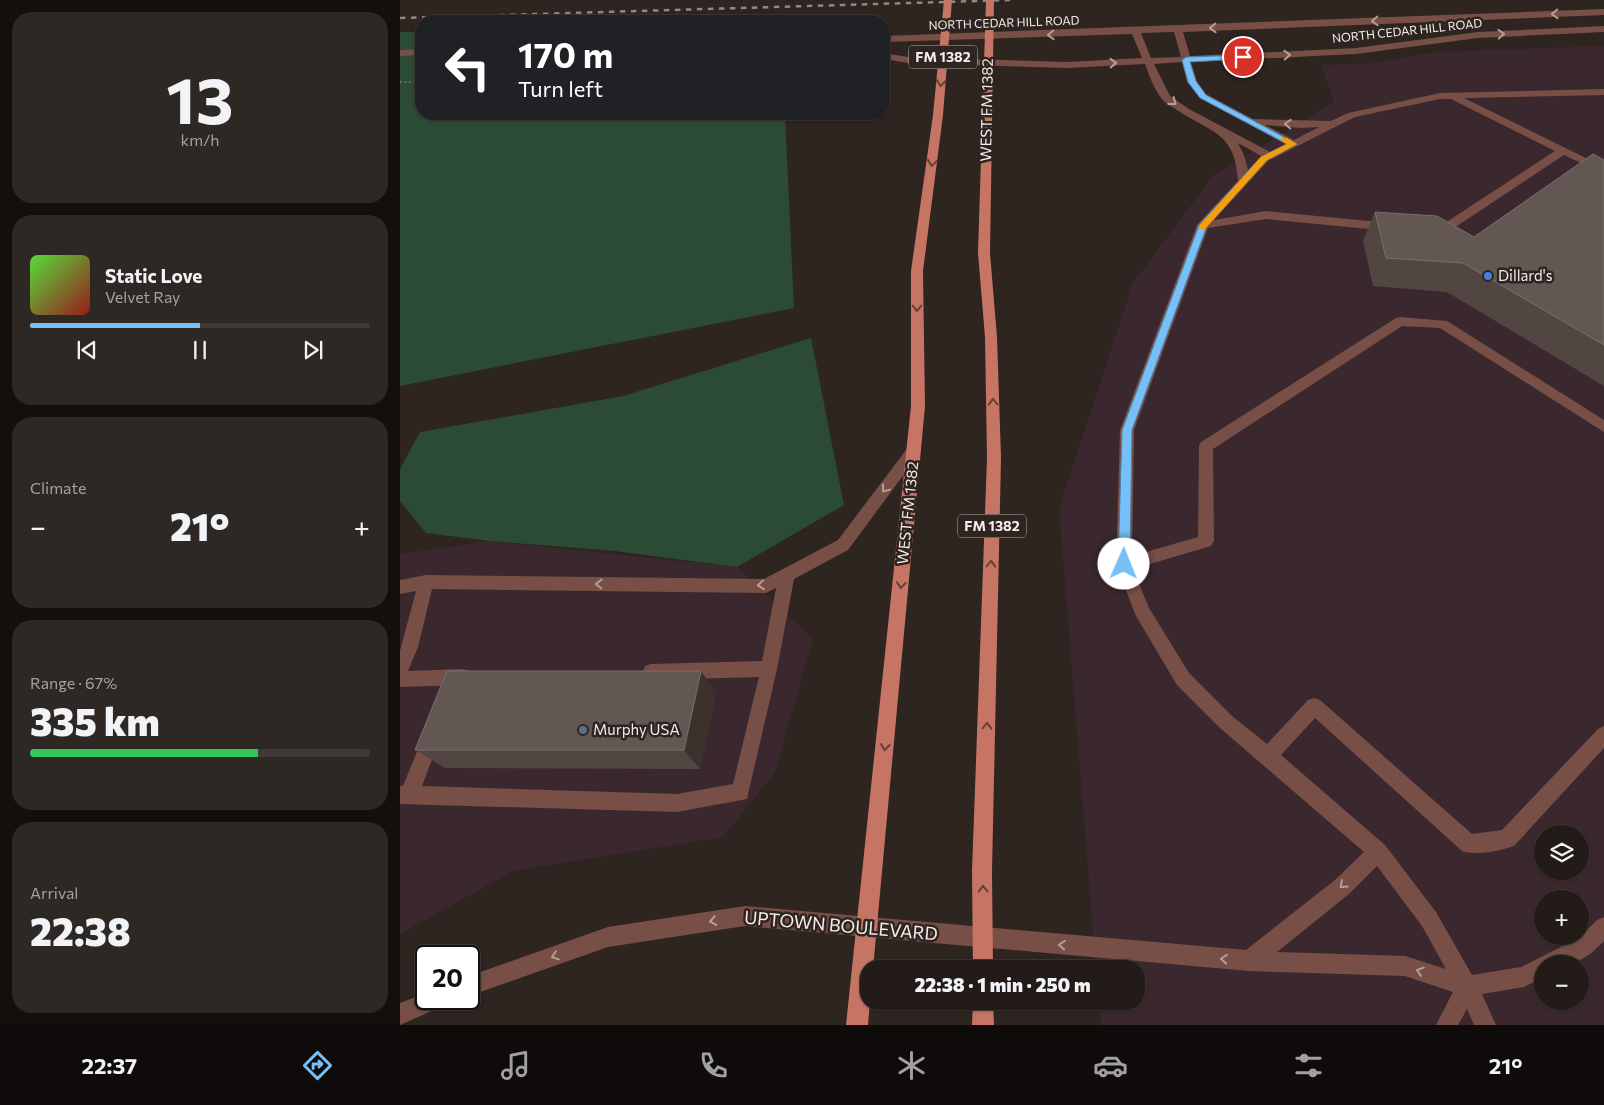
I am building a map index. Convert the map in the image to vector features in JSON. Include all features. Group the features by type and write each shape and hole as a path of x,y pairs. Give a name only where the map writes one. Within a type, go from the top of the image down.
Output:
{"main road":[{"name":"WEST FM 1382","path":"857,1025 918,406 917,271 938,115 948,0"},
{"name":"WEST FM 1382","path":"983,960 982,870 994,458 991,337 984,253 990,0"},
{"path":"983,1010 983,1025"}],"street":[{"name":"NORTH CEDAR HILL ROAD","path":"890,39 1604,12"},
{"path":"1178,29 1192,82 1203,96 1293,144"},
{"name":"NORTH CEDAR HILL ROAD","path":"890,57 908,60 1067,65 1356,51 1478,35 1604,29"},
{"path":"1136,31 1166,98 1185,111 1269,156"},
{"path":"400,53 415,52"},
{"path":"1485,1025 1429,919 1378,852 1226,722 1183,679 1142,611 1124,564 1127,430 1203,225 1264,158 1352,115 1440,96 1604,92"},
{"path":"1451,96 1604,170"},
{"path":"1242,118 1284,124 1335,123"},
{"path":"1219,128 1237,150 1244,180"},
{"path":"1420,227 1447,227 1563,151"},
{"path":"1203,225 1266,215 1381,228 1402,227"},
{"path":"1124,564 1206,542 1206,446 1400,321 1443,324 1604,428"},
{"path":"400,587 426,582 766,586 843,546 914,450"},
{"path":"436,722 404,795 677,803 740,792 769,669 787,575"},
{"path":"400,670 410,647 426,582"},
{"path":"631,672 769,669"},
{"path":"400,679 483,676"},
{"path":"447,695 454,677"},
{"path":"1268,756 1314,706 1469,844 1507,839 1604,735"},
{"path":"1249,961 1342,887 1378,852"},
{"name":"UPTOWN BOULEVARD","path":"480,982 608,937 745,916 1249,961 1405,966 1466,986"},
{"path":"1567,955 1586,945 1604,927"},
{"path":"1466,986 1524,977 1534,972"},
{"path":"1447,1025 1466,986"},
{"path":"400,1014 415,1008"}],"path":[{"path":"400,82 415,82"}],"shaded area":[{"path":"1604,46 1604,1025 1101,1025 1100,1010 1145,1010 1145,960 1095,960 1059,508 1133,283 1212,177 1334,102 1321,65 1374,63 1435,52"},
{"path":"490,541 737,567 813,639 775,772 723,837 513,871 400,934 400,554"}],"green space":[{"path":"400,32 415,32 415,120 785,120 794,308 400,386"},
{"path":"811,338 844,505 737,567 615,551 490,541 426,533 400,501 400,469 420,432 623,396"}],"building":[{"name":"Dillard's","path":"1593,154 1604,160 1604,345 1463,263 1386,258 1375,212 1437,216 1474,237"},
{"name":"Murphy USA","path":"447,671 701,671 684,750 415,750"}],"railway":[{"path":"502,15 1012,0"},
{"path":"400,18 415,18"}],"slow traffic":[{"path":"1202,227 1264,158 1293,144 1285,140"}],"place":[{"name":"Dillard's","path":"1488,276"},
{"name":"Murphy USA","path":"583,730"}],"route":[{"path":"1124,564 1127,430 1203,225 1264,158 1293,144 1203,96 1192,82 1186,60 1243,57"}]}
